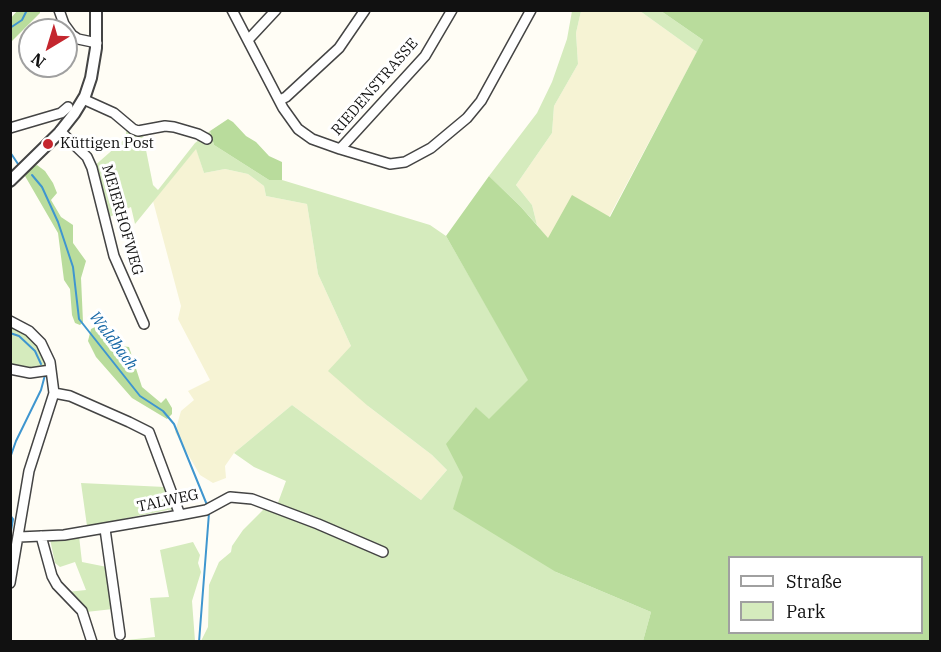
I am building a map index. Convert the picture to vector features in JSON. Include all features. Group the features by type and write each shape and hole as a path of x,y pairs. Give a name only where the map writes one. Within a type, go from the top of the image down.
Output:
{"street":[{"path":"59,10 64,24 72,35 78,39 97,43"},
{"path":"10,181 60,131 83,99 91,78 97,43 96,10"},
{"name":"RIEDENSTRASSE","path":"232,10 288,116 298,129 312,139 340,149 425,56 452,10"},
{"path":"248,40 276,10"},
{"path":"280,100 339,48 364,10"},
{"path":"340,149 390,164 405,162 431,148 467,118 481,101 531,10"},
{"path":"83,99 114,113 133,129 174,127 207,139"},
{"path":"10,128 61,113 68,107"},
{"name":"MEIERHOFWEG","path":"60,131 87,157 92,168 114,256 144,324"},
{"path":"10,321 28,331 41,344 50,362 54,393 29,471 10,583"},
{"path":"10,369 30,373 51,370"},
{"path":"54,393 70,396 149,432 180,515"},
{"name":"TALWEG","path":"19,537 64,535 180,515 206,510 230,497 252,499 383,552"},
{"path":"105,529 120,635"},
{"path":"41,536 52,576 57,585 82,611 92,642"}],"shaded area":[{"path":"581,11 640,11 697,52 609,217 548,239 537,225 532,205 516,185 552,133 554,106 578,64 576,33"},
{"path":"196,148 204,173 225,169 248,174 264,186 266,196 307,204 318,274 351,346 368,406 432,455 447,470 421,500 292,405 234,453 225,466 226,478 213,483 200,475 175,432 181,411 194,400 188,391 210,380 178,319 181,306 153,201"}],"green space":[{"path":"17,11 40,11 35,18 18,18 18,35 11,42 11,18"},
{"path":"572,11 581,11 576,33 578,64 554,106 552,133 516,185 532,205 537,225 489,176 537,113 552,82 567,39"},
{"path":"640,11 661,11 703,40 697,52"},
{"path":"661,11 930,11 930,641 643,641 651,612 556,572 453,509 463,477 446,444 476,407 489,419 528,380 446,236 489,176 521,207 548,238 572,195 610,217 703,40"},
{"path":"228,119 269,156 282,162 282,180 269,180 214,145 210,131"},
{"path":"126,125 142,130 153,185 158,190 195,143 210,131 214,145 269,180 282,180 430,225 446,236 529,380 489,420 476,407 556,572 651,612 643,641 201,641 208,627 209,585 219,562 231,552 232,546 243,530 268,505 276,508 286,481 254,467 234,453 292,405 421,500 447,470 432,455 368,406 328,371 351,346 318,274 307,204 266,196 264,186 248,174 225,169 204,173 196,149 135,224 131,207 105,219 92,168 126,138"},
{"path":"37,165 45,171 53,183 57,193 51,200 61,217 73,225 73,243 86,261 81,278 83,322 80,325 75,323 72,315 70,289 64,280 58,233 25,176 30,168"},
{"path":"10,325 30,337 44,357 47,366 31,369 11,365"},
{"path":"97,326 114,345 129,347 142,387 161,403 166,398 172,408 172,414 167,419 132,398 96,357 88,341 91,329"},
{"path":"81,483 165,487 173,509 87,526"},
{"path":"79,536 82,562 107,567 113,609 86,612 67,592 86,590 75,562 60,567 55,563 50,539"},
{"path":"193,542 200,555 198,563 201,572 192,601 195,641 117,641 155,637 150,598 169,597 160,550"}],"waterway":[{"path":"10,28 22,20 27,10"},
{"name":"Waldbach","path":"10,152 18,164"},
{"name":"Waldbach","path":"32,175 42,187 58,222 73,267 79,319 140,396 163,411 174,424 207,505"},
{"path":"10,333 19,336 35,351 41,364"},
{"path":"10,458 41,390 45,375"},
{"name":"Waldbach","path":"199,642 209,513"},
{"path":"10,515 13,519 10,537"}],"place":[{"name":"Küttigen Post","path":"48,144"}]}
